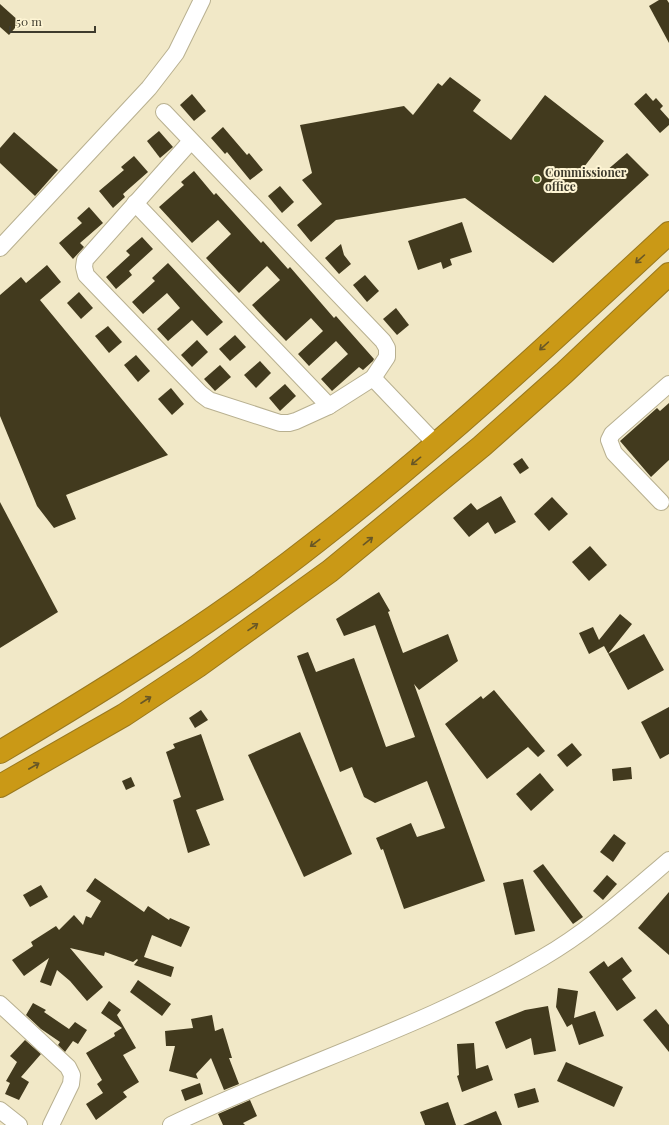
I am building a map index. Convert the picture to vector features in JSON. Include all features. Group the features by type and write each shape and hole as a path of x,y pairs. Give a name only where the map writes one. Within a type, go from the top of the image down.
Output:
{"highway":[{"path":"0,752 117,682 214,616 316,543 436,444 669,233"},
{"path":"0,786 130,711 198,666 330,571 482,446 564,373 669,274"}],"street":[{"path":"0,248 149,88 176,53 202,0"},
{"path":"164,112 383,341 387,348 387,357 373,378 329,406 296,421 280,423 209,400 86,275 84,267 85,260 191,141"},
{"path":"136,203 329,406"},
{"path":"373,378 436,444"},
{"path":"666,502 614,453 609,440 612,434 669,384"},
{"path":"170,1125 473,995 543,958 599,920 669,860"},
{"path":"0,1004 68,1067 72,1075 72,1084 51,1125"},
{"path":"0,1110 19,1125"}],"building":[{"path":"659,0 667,0 669,3 669,43 649,6"},
{"path":"0,4 20,22 9,35 0,27"},
{"path":"450,77 481,100 473,111 511,140 545,95 604,141 584,167 599,177 627,153 649,175 553,263 465,198 336,220 311,242 297,225 322,204 302,180 312,173 300,125 404,106 413,115 438,83 442,86"},
{"path":"646,93 653,101 656,98 663,106 660,109 669,119 669,125 660,133 634,104"},
{"path":"192,94 206,111 194,121 180,105"},
{"path":"223,127 247,155 249,153 263,170 250,180 227,152 225,154 211,138"},
{"path":"159,131 173,147 160,158 147,141"},
{"path":"14,132 58,170 35,196 0,163 0,148"},
{"path":"134,156 148,172 123,194 125,197 113,208 99,191 124,170 121,167"},
{"path":"194,171 214,195 216,193 261,243 263,241 288,269 290,267 334,318 336,316 374,359 363,370 359,367 332,391 321,379 348,354 336,341 309,366 298,354 323,331 311,318 286,341 252,305 280,280 267,266 239,293 206,258 231,234 218,220 192,243 159,207 184,185 181,182"},
{"path":"280,186 294,202 282,213 268,196"},
{"path":"89,207 103,223 80,243 84,247 73,259 59,243 82,223 77,218"},
{"path":"462,222 472,252 450,259 452,265 443,269 441,262 418,270 408,241"},
{"path":"142,237 153,249 129,271 132,275 116,289 106,277 130,255 126,251"},
{"path":"341,244 344,255 351,264 339,274 325,258"},
{"path":"168,263 223,322 207,336 192,320 168,341 157,329 180,308 167,293 143,314 132,302 155,281 152,278"},
{"path":"47,265 61,282 40,300 168,455 66,495 76,519 54,528 37,506 0,416 0,295 21,277 26,283"},
{"path":"365,275 379,291 367,302 353,285"},
{"path":"79,292 93,308 81,319 67,303"},
{"path":"396,308 409,325 397,335 383,319"},
{"path":"108,326 122,342 109,353 95,336"},
{"path":"235,335 246,347 230,361 219,349"},
{"path":"197,340 208,352 192,367 181,355"},
{"path":"136,355 150,371 138,382 124,365"},
{"path":"260,361 271,373 256,388 244,375"},
{"path":"220,365 231,377 215,391 204,379"},
{"path":"285,384 296,396 280,411 269,398"},
{"path":"171,388 184,404 172,415 158,399"},
{"path":"669,403 669,460 651,477 620,441 657,408 660,411"},
{"path":"522,458 529,468 520,474 513,464"},
{"path":"501,496 516,522 495,534 488,522 469,537 453,518 471,503 477,510"},
{"path":"552,497 568,514 549,531 534,514"},
{"path":"0,502 58,612 0,648"},
{"path":"590,546 607,565 589,581 572,562"},
{"path":"379,592 390,611 388,612 403,653 448,634 458,661 419,690 414,684 485,881 404,909 383,849 381,850 376,838 411,823 417,837 445,828 427,781 375,803 364,797 352,767 340,772 297,656 308,652 316,672 354,658 386,747 415,737 375,625 344,636 336,619"},
{"path":"620,614 632,624 608,654 604,646 589,654 579,633 593,627 599,640"},
{"path":"644,634 664,670 628,690 608,654"},
{"path":"494,690 545,751 538,757 528,747 487,779 445,724 481,696 483,699"},
{"path":"669,707 669,754 660,759 641,722"},
{"path":"201,710 208,720 195,728 189,718"},
{"path":"300,732 352,854 304,877 248,755"},
{"path":"201,734 224,800 196,810 210,845 188,853 173,800 181,797 166,752 175,748 173,744"},
{"path":"572,743 582,755 567,767 557,755"},
{"path":"631,767 632,779 613,781 612,769"},
{"path":"540,773 554,790 531,811 516,794"},
{"path":"131,777 135,786 126,790 122,781"},
{"path":"614,834 626,843 613,862 600,852"},
{"path":"543,864 583,917 573,924 533,871"},
{"path":"607,875 617,884 603,900 593,891"},
{"path":"95,878 144,912 148,906 169,920 170,918 190,927 181,947 152,935 144,957 174,967 171,977 134,965 138,960 137,959 133,962 105,952 104,956 70,948 103,987 87,1001 70,981 57,970 51,986 40,982 49,958 24,976 12,960 33,946 31,942 56,926 59,930 74,915 83,925 86,916 91,918 101,901 86,891"},
{"path":"523,879 535,931 515,935 503,883"},
{"path":"41,885 48,897 30,907 23,895"},
{"path":"669,892 669,955 638,928"},
{"path":"622,957 632,971 622,979 636,998 617,1011 589,972 604,961 608,967"},
{"path":"138,980 171,1004 162,1016 130,992"},
{"path":"558,988 578,991 574,1018 595,1011 604,1036 579,1045 572,1024 567,1027 556,1007"},
{"path":"109,1001 121,1010 117,1015 136,1048 123,1055 139,1082 123,1092 127,1097 96,1120 86,1104 103,1093 97,1084 102,1080 86,1053 115,1036 114,1033 122,1028 101,1013"},
{"path":"33,1003 46,1010 44,1012 69,1029 75,1022 87,1030 78,1044 73,1041 65,1052 58,1045 60,1042 41,1029 26,1015"},
{"path":"548,1006 556,1051 534,1055 531,1038 506,1049 495,1022 525,1010"},
{"path":"656,1009 669,1025 669,1052 643,1020"},
{"path":"212,1015 215,1031 223,1028 232,1058 229,1058 239,1084 224,1090 211,1058 196,1074 198,1079 169,1071 175,1046 166,1046 165,1031 193,1028 191,1019"},
{"path":"25,1040 41,1054 21,1077 29,1082 19,1100 5,1094 10,1083 6,1081 17,1062 10,1056"},
{"path":"474,1043 476,1069 488,1065 493,1080 462,1092 457,1076 459,1075 457,1044"},
{"path":"566,1062 623,1087 614,1107 557,1081"},
{"path":"200,1083 203,1094 185,1101 181,1090"},
{"path":"535,1088 539,1102 518,1108 514,1094"},
{"path":"250,1100 257,1116 243,1123 245,1125 223,1125 218,1114"},
{"path":"448,1102 456,1125 425,1125 420,1112"},
{"path":"496,1111 502,1125 463,1125"}],"place":[{"name":"Commissioner office","path":"537,179"}]}
